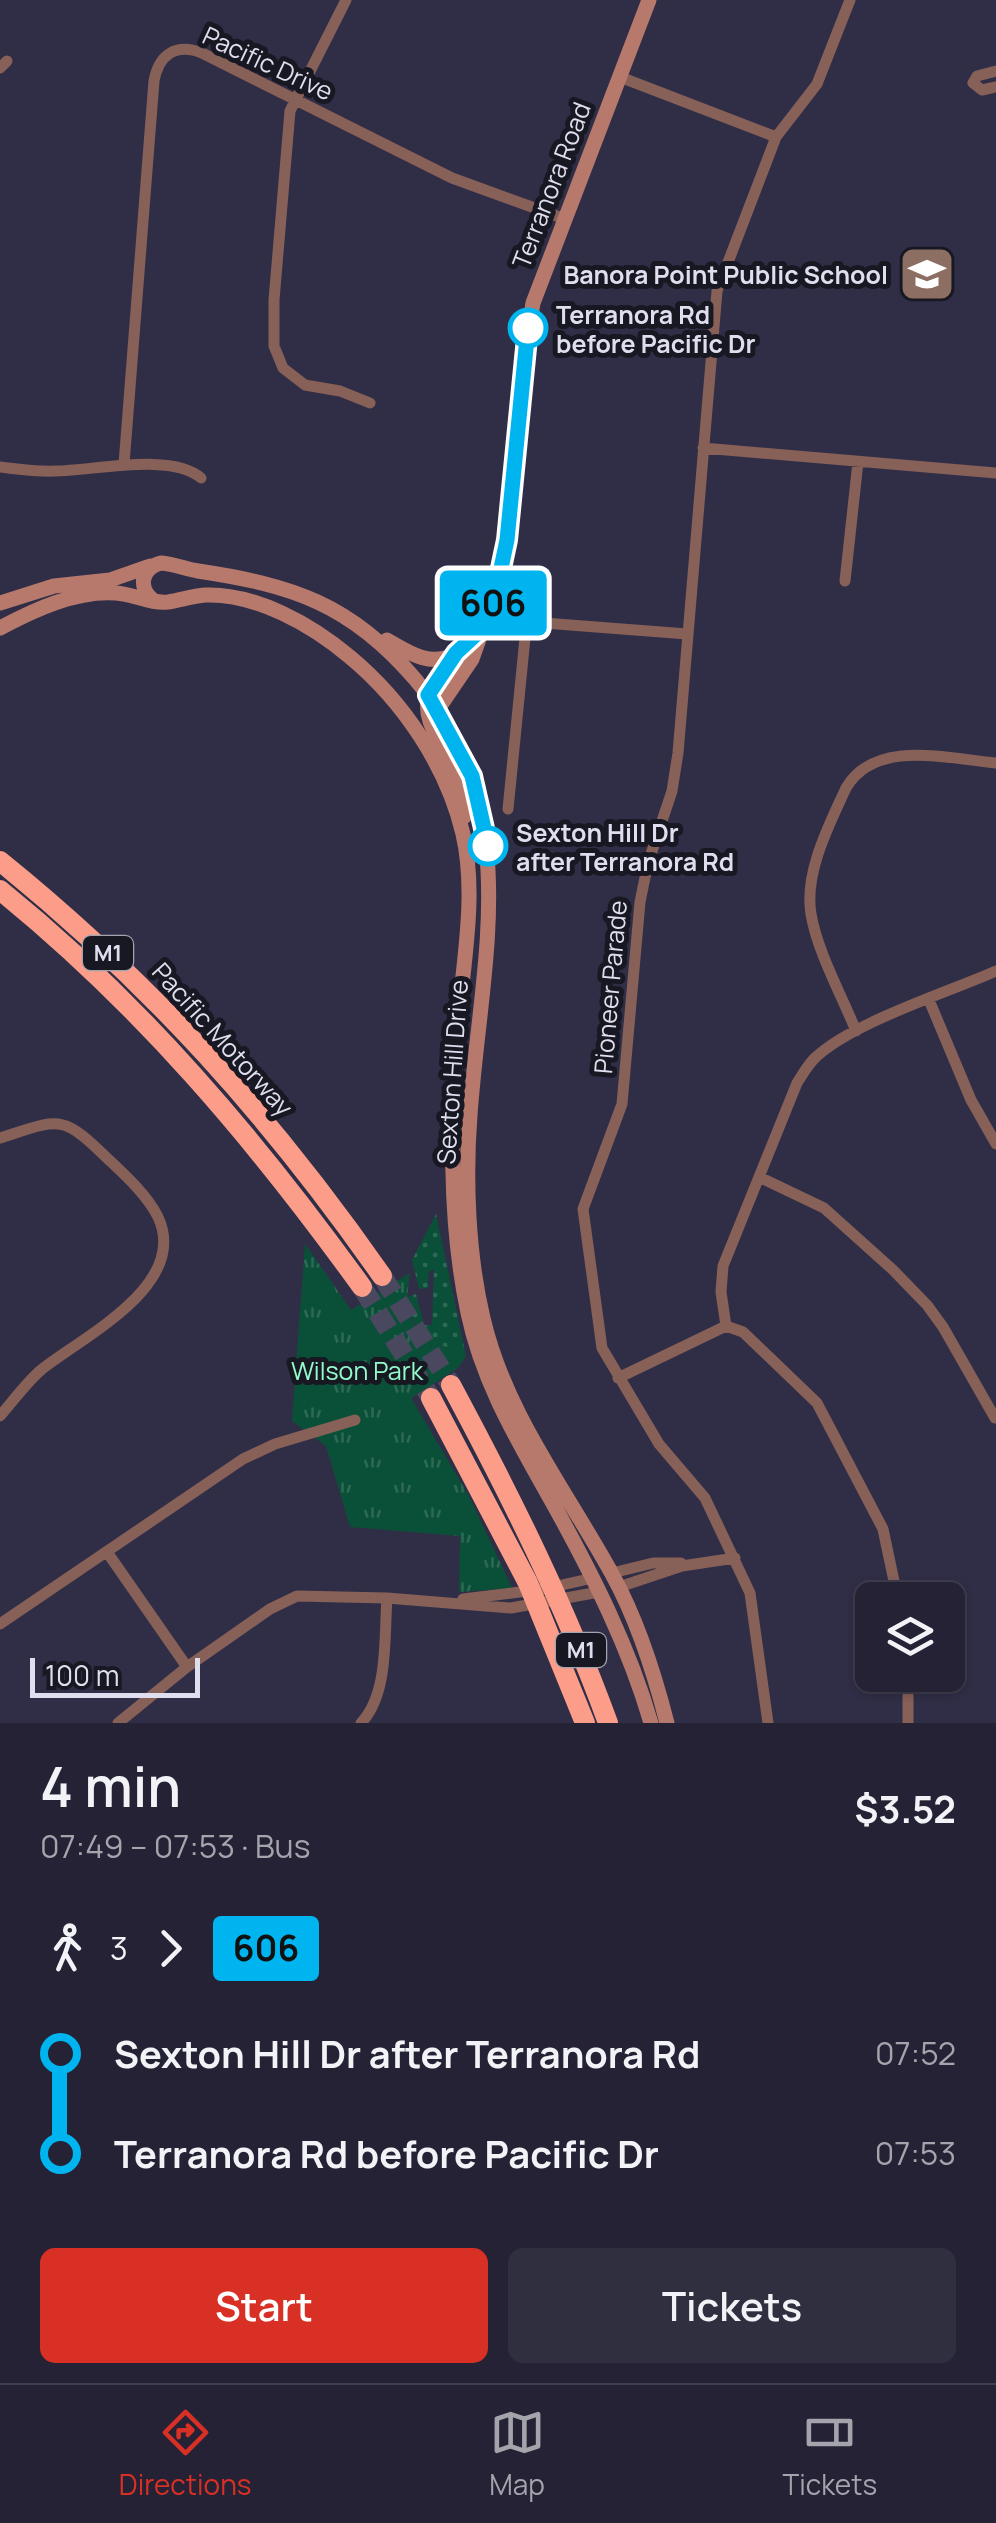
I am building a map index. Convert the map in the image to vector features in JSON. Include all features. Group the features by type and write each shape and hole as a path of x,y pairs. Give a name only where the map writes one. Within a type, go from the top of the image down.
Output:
{"highway":[{"name":"Pacific Motorway","path":"0,861 131,974 362,1287"},
{"name":"Pacific Motorway","path":"0,890 199,1062 320,1187 382,1276"},
{"name":"M1","path":"451,1385 542,1562 608,1723"},
{"name":"M1","path":"432,1398 528,1583 585,1723"}],"street":[{"path":"346,0 294,100 286,146 274,346 283,368 305,385 340,391 370,403"},
{"name":"Terranora Road","path":"431,704 467,669 494,601 507,540 530,319 649,0"},
{"name":"Pioneer Parade","path":"768,1723 750,1593 705,1498 660,1444 618,1378 599,1337 583,1209 622,1104 640,902 672,790 717,292 776,137 817,84 850,0"},
{"name":"Pacific Drive","path":"124,464 154,81 158,65 171,51 192,49 452,178 565,218"},
{"path":"996,71 979,75 974,83 982,90 996,87"},
{"path":"620,78 776,137"},
{"path":"703,448 996,473"},
{"path":"845,581 858,462"},
{"path":"0,467 54,472 124,464 185,468 201,478"},
{"path":"163,564 179,571 183,585 178,596 162,602 147,594 143,582 147,571 163,564"},
{"name":"Sexton Hill Drive","path":"0,603 42,589 110,580 163,564 270,583 300,592 353,621 391,652 431,704 472,776 489,858 488,924 469,1138 471,1216 480,1304 496,1363 517,1412 615,1580 650,1660 666,1723"},
{"name":"Sexton Hill Drive","path":"0,628 44,608 94,594 123,594 162,602 228,596 268,608 335,644 414,726 433,759 463,836 468,898 452,1144 455,1216 472,1334 494,1395 596,1585 629,1660 650,1723"},
{"path":"494,601 546,623 687,634"},
{"path":"508,809 527,618"},
{"path":"353,621 424,658 444,660 456,653"},
{"name":"Terranora Road","path":"431,704 456,653 482,629"},
{"path":"391,698 431,704 428,720 462,798 463,836"},
{"path":"856,1031 810,913 815,865 846,788 869,765 896,756 996,763"},
{"path":"726,1326 720,1292 723,1266 808,1066 856,1031 996,972"},
{"path":"929,1000 971,1100 996,1144"},
{"path":"0,1138 52,1122 68,1124 83,1134 150,1205 161,1226 162,1249 152,1279 129,1304 39,1372 0,1416"},
{"path":"758,1177 824,1208 892,1269 943,1327 995,1418"},
{"path":"618,1378 726,1326 743,1332 817,1403 883,1530 894,1582"},
{"path":"0,1624 243,1459 276,1444 355,1420"},
{"path":"107,1552 187,1667"},
{"path":"118,1723 187,1667 270,1608 297,1596 518,1607 615,1580 658,1562 695,1564 734,1558"},
{"path":"439,1601 574,1590"},
{"path":"361,1723 372,1710 378,1690 387,1598"},
{"path":"908,1692 908,1723"}],"green space":[{"path":"436,1214 466,1356 426,1336 409,1309 407,1297 416,1294 424,1325 432,1325 434,1270 429,1271 428,1288 419,1289 412,1260"},
{"name":"Wilson Park","path":"305,1244 351,1310 410,1273 408,1308 415,1325 432,1339 466,1356 458,1368 411,1398 469,1496 512,1588 459,1592 460,1536 350,1527 326,1446 292,1421"},
{"path":"314,1362 332,1365 325,1405 307,1402"}],"tunnel":[{"path":"382,1276 451,1385"},
{"path":"362,1287 431,1398"}],"bus line":[{"name":"606","path":"488,846 472,776 428,695 456,653 482,629 494,601 507,540 528,328"}],"place":[{"name":"Banora Point Public School","path":"927,274"},
{"name":"Terranora Rd before Pacific Dr","path":"528,328"},
{"name":"Sexton Hill Dr after Terranora Rd","path":"488,846"}]}
